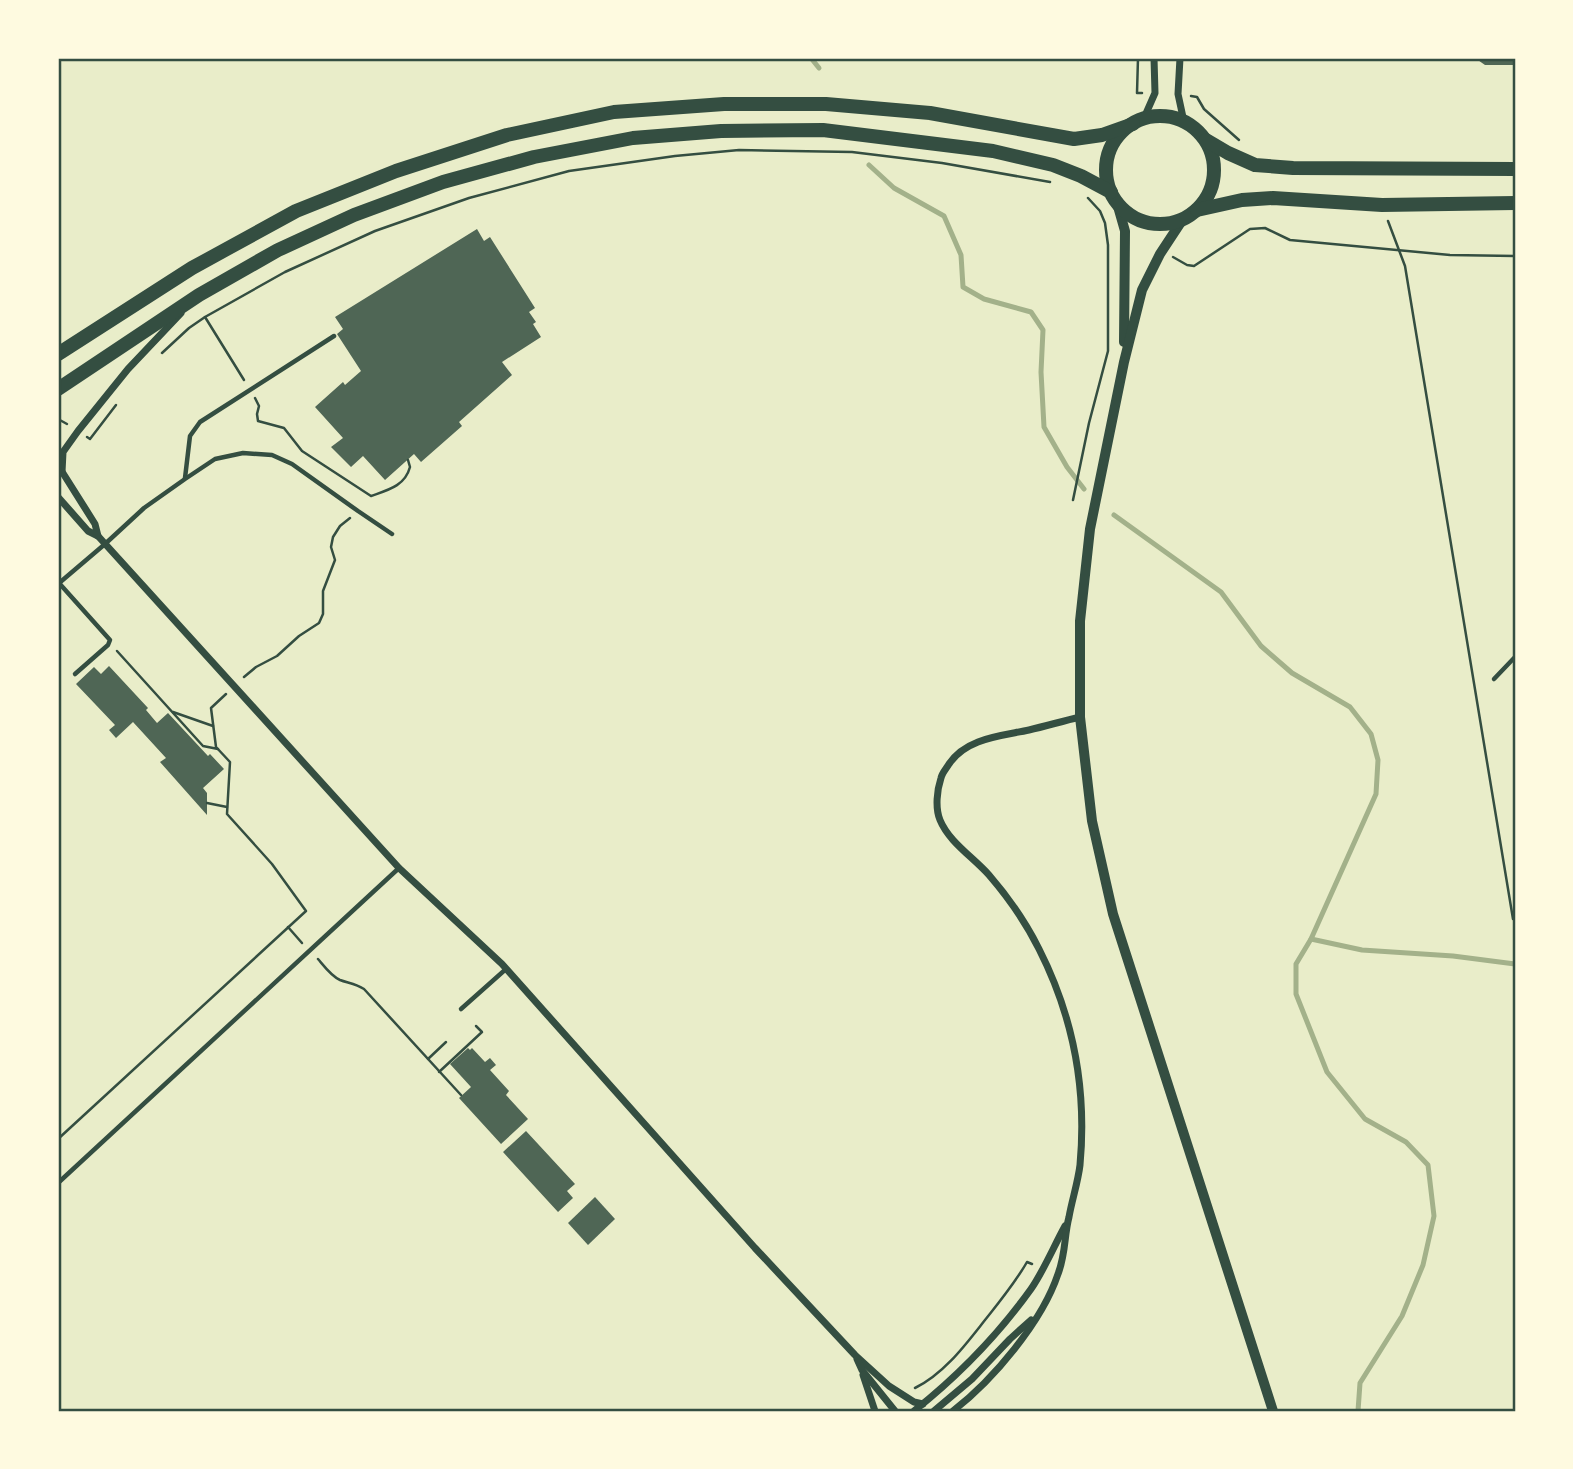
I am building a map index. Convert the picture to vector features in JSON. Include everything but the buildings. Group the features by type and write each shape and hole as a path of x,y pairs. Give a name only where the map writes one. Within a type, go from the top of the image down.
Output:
{"main road":[{"path":"58,354 192,268 296,211 396,170 507,135 614,112 724,104 826,104 930,113 1074,139 1102,135 1158,116 1184,122 1205,139 1255,165 1307,169 1515,169"},
{"path":"1114,198 1107,177 1109,154 1121,134 1139,121"},
{"path":"58,389 199,295 278,250 354,215 443,182 534,157 633,138 721,131 822,130 993,150 1054,165 1082,176 1114,198 1130,215 1147,222 1165,224 1183,219 1207,198 1213,183 1214,168 1205,139"},
{"path":"1197,209 1242,200 1273,198 1382,205 1515,203"}],"street":[{"path":"1139,121 1155,93 1154,58"},
{"path":"1180,58 1178,94 1184,122"},
{"path":"1114,198 1125,231 1124,362"},
{"path":"1183,219 1160,254 1142,290 1124,362 1090,529 1080,621 1080,717 1093,821 1113,914 1273,1411"},
{"path":"98,536 95,524 60,469 64,453 78,431 128,369 199,295"},
{"path":"58,496 88,531 98,536 399,868 506,969 755,1248 855,1355 888,1386 914,1402 923,1404"},
{"path":"953,1411 988,1379 1012,1350 1041,1310 1058,1274 1080,1167 1083,1114 1080,1073 1057,989 1039,948 1008,899 945,830 939,817 937,799 941,776 955,755 979,741 1080,717"},
{"path":"914,1411 981,1350 1032,1287 1067,1223"},
{"path":"934,1411 1041,1310"},
{"path":"855,1355 874,1411"},
{"path":"862,1370 895,1411"}],"lane":[{"path":"185,479 190,436 200,422 334,336"},
{"path":"75,674 110,640 58,584 144,508 215,459 243,453 272,455 292,464 392,534"},
{"path":"1494,679 1515,657"},
{"path":"58,1183 399,868"},
{"path":"461,1009 506,969"}],"path":[{"path":"1138,58 1137,93 1155,93"},
{"path":"1178,94 1197,97 1205,109 1241,141"},
{"path":"154,360 188,328 205,317 285,272 375,231 469,198 569,171 740,150 852,152 942,163 1060,184"},
{"path":"1073,500 1108,351 1108,246 1105,223 1100,211 1086,195"},
{"path":"1382,205 1405,266 1513,919"},
{"path":"1160,254 1174,257 1187,265 1194,265 1250,229 1265,228 1290,240 1450,255 1515,256"},
{"path":"1108,246 1125,248"},
{"path":"205,317 259,406 258,421 284,428 302,451 372,496 392,489 404,480 410,467 408,460"},
{"path":"58,419 90,439 121,398"},
{"path":"241,680 319,623 323,614 323,591 335,560 331,547 332,537 350,518"},
{"path":"109,642 203,746 218,749"},
{"path":"58,1139 306,911 272,863 227,814 230,762 216,747 211,708 227,693"},
{"path":"173,712 213,726"},
{"path":"207,803 227,807"},
{"path":"288,927 302,943"},
{"path":"317,959 340,980 364,989 461,1095"},
{"path":"439,1072 482,1032 476,1026"},
{"path":"428,1059 446,1042"},
{"path":"905,1397 910,1390 939,1371 964,1346 1018,1279 1027,1262 1042,1269"}],"waterway":[{"path":"811,58 819,68"},
{"path":"869,165 894,188 944,216 961,255 963,287 984,299 1031,312 1043,330 1041,372 1044,427 1067,467 1084,489"},
{"path":"1114,515 1221,592 1261,646 1292,673 1350,707 1371,734 1378,760 1376,794 1311,939 1296,964 1296,994 1327,1072 1365,1119 1406,1142 1428,1165 1434,1216 1423,1265 1402,1316 1360,1383 1358,1411"},
{"path":"1311,939 1362,950 1453,956 1515,964"}]}
